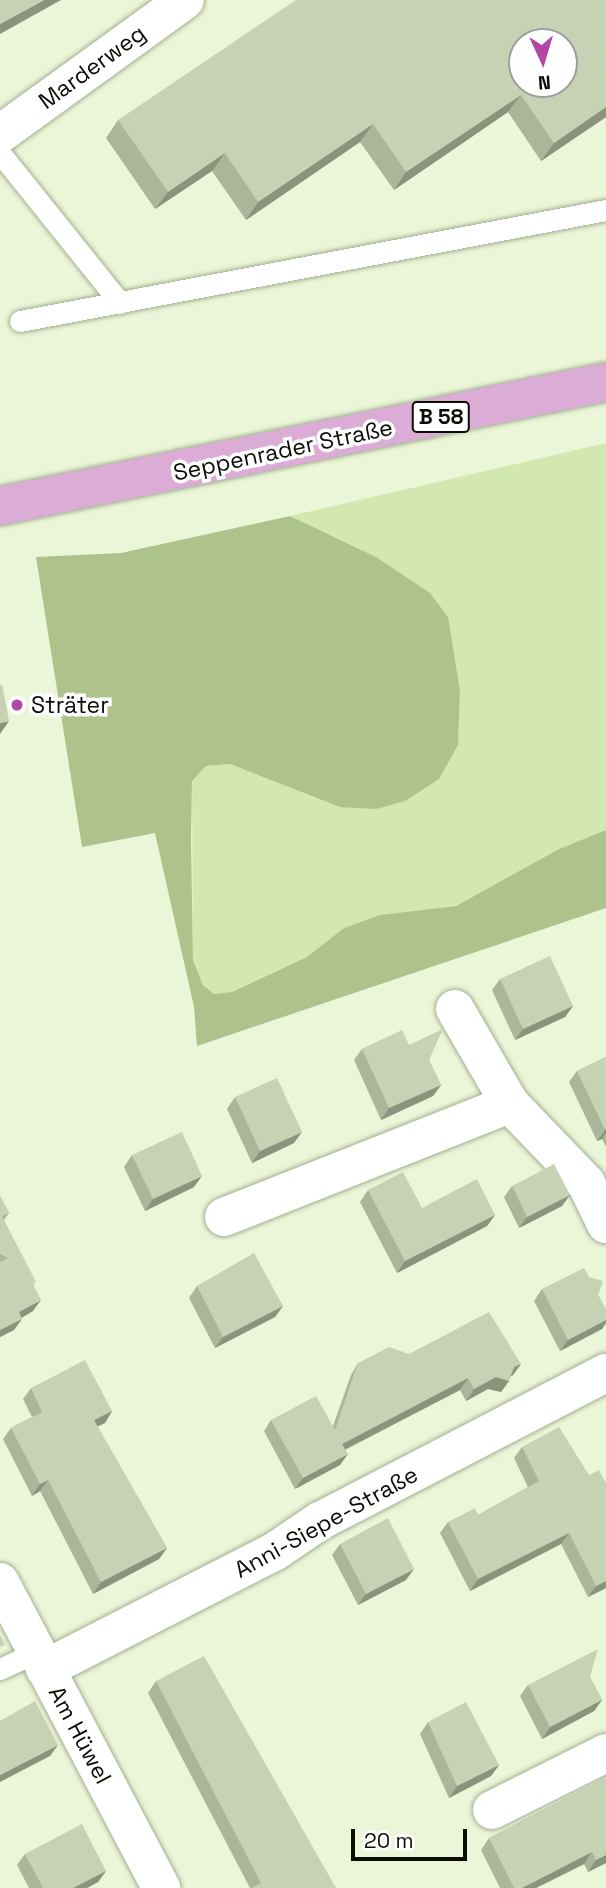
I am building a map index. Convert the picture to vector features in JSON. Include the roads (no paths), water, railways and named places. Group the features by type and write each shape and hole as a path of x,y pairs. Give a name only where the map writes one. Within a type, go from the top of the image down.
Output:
{"main road":[{"name":"Seppenrader Straße","path":"0,506 606,382"}],"street":[{"name":"Marderweg","path":"0,134 185,0"},
{"path":"455,1009 510,1104 586,1182 606,1224"},
{"path":"224,1217 510,1104"},
{"name":"Anni-Siepe-Straße","path":"41,1660 274,1552 320,1521 606,1373"},
{"name":"Am Hüwel","path":"0,1583 161,1888"},
{"path":"492,1810 606,1753"}],"lane":[{"path":"0,153 120,303"},
{"path":"19,321 606,210"},
{"path":"0,1669 41,1660"}],"place":[{"name":"Sträter","path":"17,705"}]}
